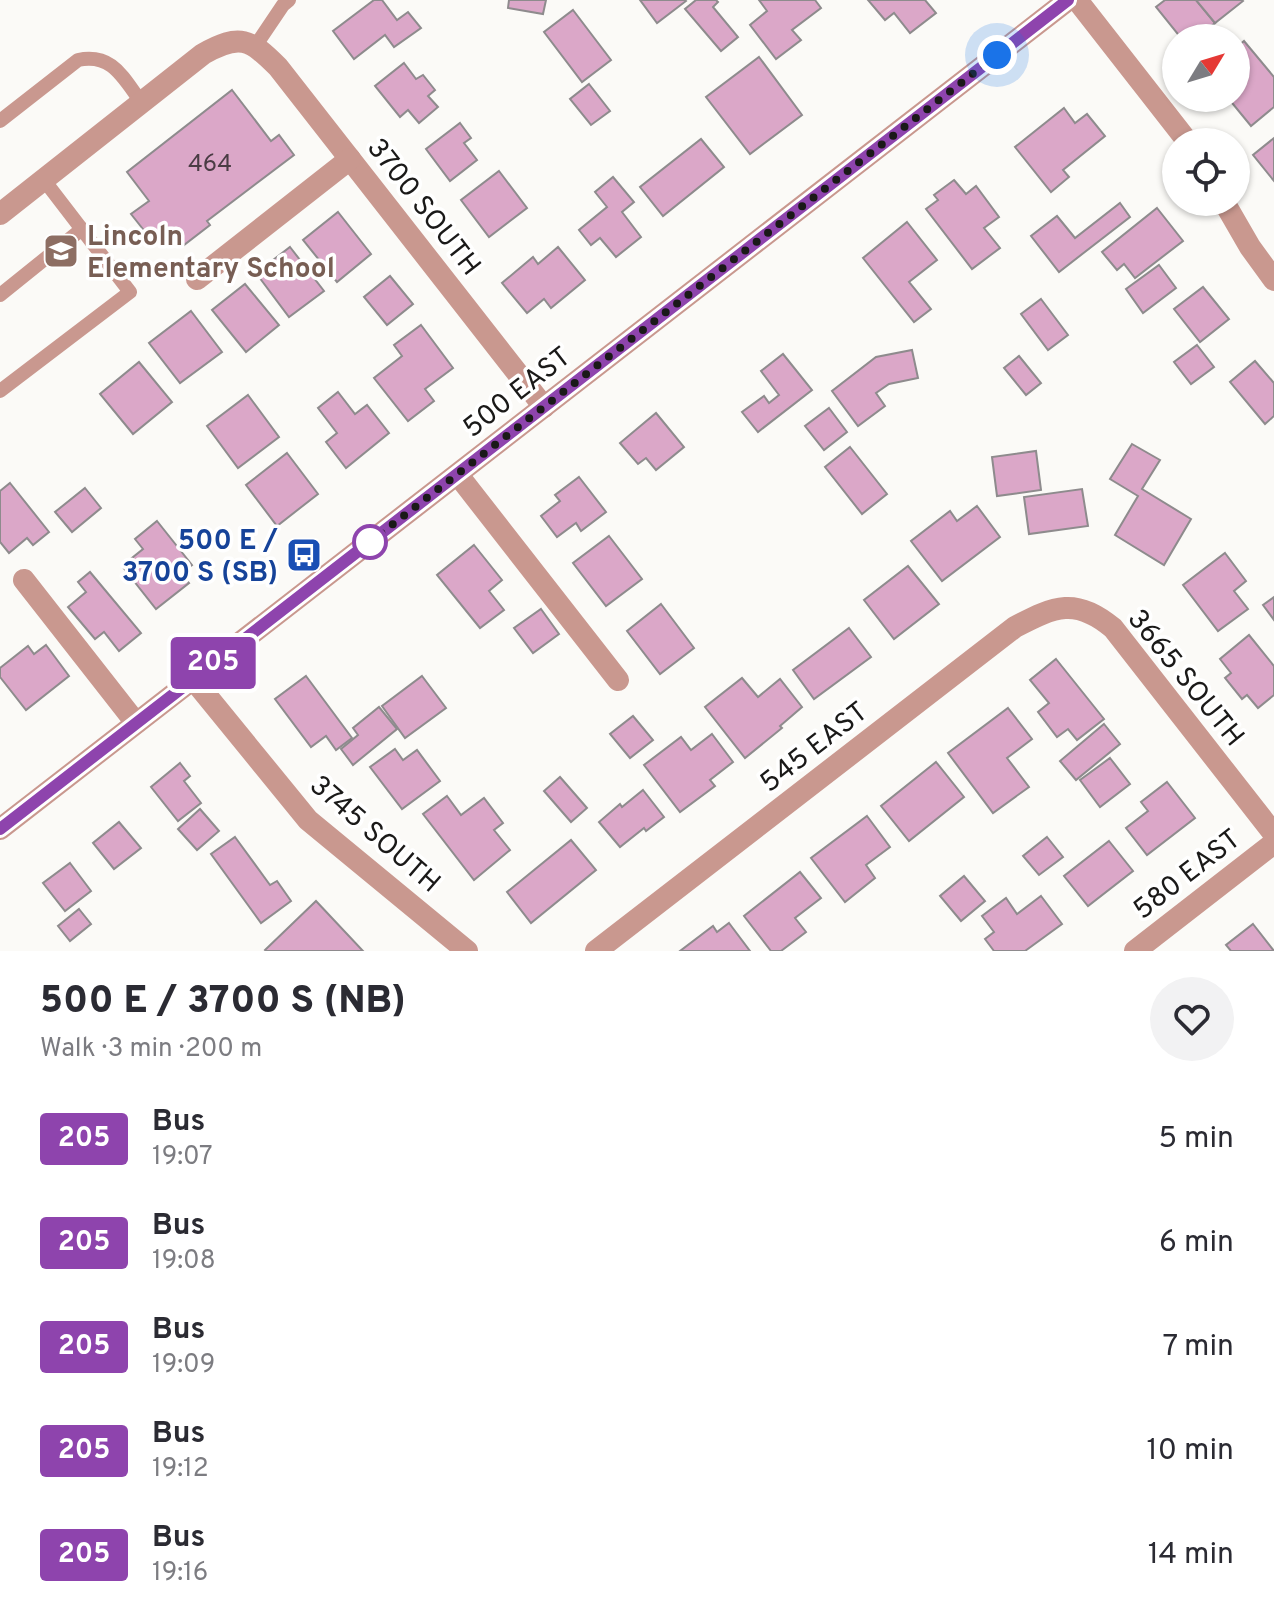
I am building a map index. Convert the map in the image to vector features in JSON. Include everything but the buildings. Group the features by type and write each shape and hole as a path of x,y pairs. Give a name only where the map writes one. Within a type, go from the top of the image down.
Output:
{"street":[{"name":"500 EAST","path":"0,829 1068,0"},
{"path":"1077,0 1177,128"},
{"path":"0,214 203,54 221,43 242,41 256,45"},
{"name":"3700 SOUTH","path":"256,45 278,67 544,407"},
{"path":"197,279 350,159"},
{"path":"1232,216 1274,280"},
{"path":"458,475 618,680"},
{"path":"24,580 136,723"},
{"name":"3665 SOUTH","path":"1075,607 1098,615 1113,628 1274,834"},
{"name":"545 EAST","path":"596,951 1015,627 1043,612 1075,607"},
{"name":"3745 SOUTH","path":"193,679 308,820 467,951"},
{"name":"580 EAST","path":"1135,951 1274,843"}],"lane":[{"path":"256,45 289,0"},
{"path":"0,121 78,60 92,57 107,61 142,103"},
{"path":"0,391 130,292 44,180"},
{"path":"0,295 82,229"}],"bus line":[{"name":"205","path":"0,829 1068,0"}],"place":[{"name":"Lincoln Elementary School","path":"61,251"},
{"name":"500 E / 3700 S (SB)","path":"304,555"}],"route":[{"path":"370,542 997,55"}]}
